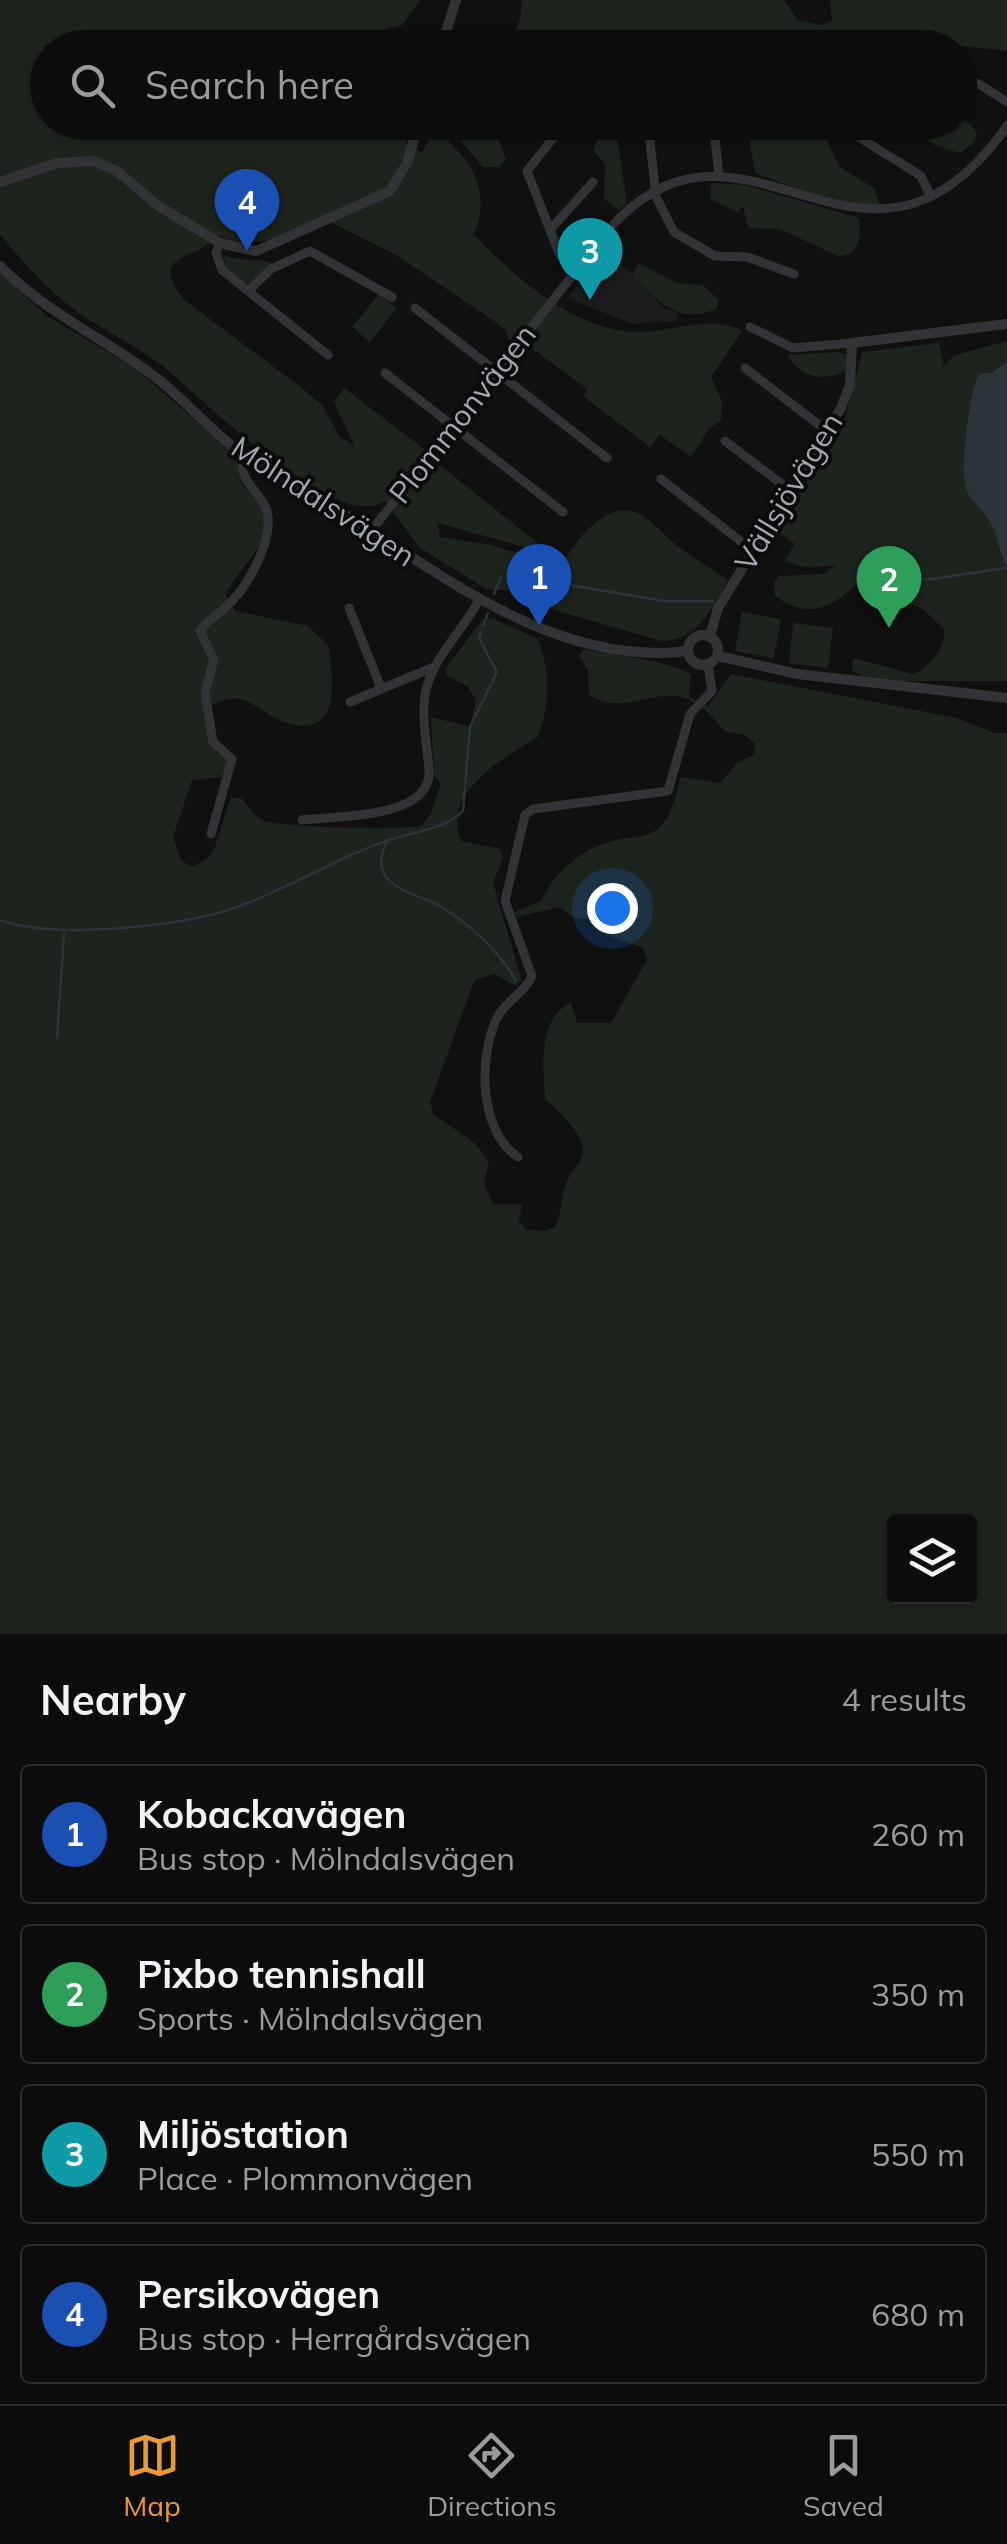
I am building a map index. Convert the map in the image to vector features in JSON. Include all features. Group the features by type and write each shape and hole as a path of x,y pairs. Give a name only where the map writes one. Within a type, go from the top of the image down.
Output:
{"street":[{"path":"447,30 456,0"},
{"path":"977,84 1007,102"},
{"name":"Plommonvägen","path":"371,530 625,211 656,189 682,179 720,174 771,184 853,210 899,208 930,196 974,169 1007,126"},
{"path":"0,182 57,163 92,161 117,171 157,205 220,243 246,251 268,247 390,191 406,164 413,140"},
{"path":"552,140 527,171 560,256 577,270"},
{"path":"650,140 663,214 687,242 715,256 746,257 794,274"},
{"path":"715,140 720,174"},
{"path":"863,140 921,176 930,196"},
{"path":"550,230 593,182"},
{"path":"220,243 218,265 328,355"},
{"path":"248,291 271,269 310,251 392,297"},
{"name":"Mölndalsvägen","path":"0,266 51,312 152,375 244,455 479,600 558,632 618,648 650,653 688,651"},
{"path":"415,308 607,458"},
{"path":"750,327 793,348 1007,324"},
{"name":"Vällsjövägen","path":"710,636 718,608 846,397 852,344"},
{"path":"746,368 827,431"},
{"path":"385,373 563,512"},
{"path":"725,441 791,490"},
{"path":"210,834 232,758 213,742 206,692 214,660 200,631 233,601 268,525 266,508 243,475 244,455"},
{"path":"661,479 753,551"},
{"path":"302,820 406,806 422,795 429,772 424,711 434,667 479,600"},
{"path":"350,608 381,688"},
{"path":"710,636 717,643 718,656 708,664 695,663 688,651 695,638 710,636"},
{"path":"718,656 797,674 1007,698"},
{"path":"518,1157 496,1136 487,1083 497,1016 532,976 504,901 524,815 533,808 668,790 690,714 712,691 708,664"},
{"path":"350,702 434,667"}],"shaded area":[{"path":"0,0 420,0 402,25 384,30 30,30 30,140 407,140 406,144 422,153 429,140 447,140 467,163 479,188 481,202 474,235 550,301 596,324 620,330 644,332 719,324 742,331 711,377 722,401 721,420 709,429 691,457 660,435 650,447 584,397 586,388 519,339 510,342 506,330 494,321 396,255 324,219 258,241 217,235 173,265 173,284 183,299 323,406 340,437 354,445 334,402 344,388 427,451 405,478 422,480 436,462 553,555 438,523 440,537 491,545 557,565 593,525 615,512 632,511 728,580 694,629 661,641 544,607 525,592 486,589 419,547 385,501 363,506 334,498 269,457 160,364 55,294 0,235"},
{"path":"522,0 784,0 798,20 821,25 832,21 830,0 1007,0 1007,51 977,47 977,30 515,30"},
{"path":"460,140 498,140 506,159 499,167 483,167"},
{"path":"599,140 618,140 627,203 619,210 604,199 605,164 593,150"},
{"path":"750,140 826,140 840,167 874,188 880,206 832,200 755,173"},
{"path":"926,140 975,140 960,153"},
{"path":"711,183 746,185 859,218 855,249 838,256 780,229 748,228 743,206 738,213 711,199"},
{"path":"607,248 663,308 679,313 676,321 632,324 568,298"},
{"path":"223,255 275,264 248,284 227,270"},
{"path":"639,263 677,283 703,285 719,300 717,308 691,314 670,308 632,275"},
{"path":"0,273 47,316 136,369 239,458 241,482 258,500 267,525 257,550 226,595 235,611 308,626 328,645 330,705 315,723 301,726 281,721 239,699 208,707 215,742 230,762 222,777 192,780 173,837 182,861 192,867 209,857 231,798 241,798 256,816 274,823 341,828 421,826 432,812 441,782 434,776 431,717 470,727 476,700 468,687 446,675 445,669 483,619 492,618 538,639 547,688 538,737 479,779 460,807 457,824 461,841 500,849 503,858 493,883 522,981 514,985 494,974 474,981 430,1102 433,1114 476,1144 489,1162 484,1183 493,1204 522,1204 519,1220 525,1229 546,1231 555,1226 565,1185 583,1150 569,1123 545,1100 547,1032 560,1010 571,1002 577,1023 611,1023 647,960 642,947 609,936 593,918 576,919 559,907 517,917 515,912 542,900 555,878 584,853 659,828 670,811 681,777 720,783 737,763 755,754 755,743 744,735 724,731 705,710 687,699 655,697 623,703 589,695 588,670 579,656 583,649 653,661 691,674 689,697 708,706 731,674 957,718 994,733 1007,733 1007,1634 0,1634"},
{"path":"379,294 397,308 370,342 352,327"},
{"path":"1007,341 1007,362 993,372 979,374 975,384 964,467 967,492 991,524 1007,568 1007,681 871,681 852,670 853,658 913,674 935,656 945,630 925,611 867,579 821,608 787,604 775,596 774,582 779,576 823,574 836,566 803,567 784,561 795,544 775,530 845,420 862,352 939,343 944,365 955,355"},
{"path":"846,354 847,370 822,377 799,369 787,355"},
{"path":"1007,362 1007,568 991,524 967,492 964,452 968,415 979,374 993,372"},
{"path":"742,612 781,619 774,658 735,651"},
{"path":"793,623 833,628 828,668 789,663"}],"waterway":[{"path":"864,566 925,580 1006,568"},
{"path":"494,594 501,577"},
{"path":"545,581 664,601 713,601"},
{"path":"483,626 488,613"},
{"path":"0,920 22,926 78,930 168,923 218,913 261,898 365,849 455,818 463,811 470,727 497,672 479,638 481,632"},
{"path":"387,840 381,864 387,878 464,922 493,950 516,981"},
{"path":"57,1037 64,934"}],"place":[{"name":"Persikovägen","path":"247,251"},
{"name":"Miljöstation","path":"590,300"},
{"name":"Kobackavägen","path":"539,626"},
{"name":"Pixbo tennishall","path":"889,628"}]}
